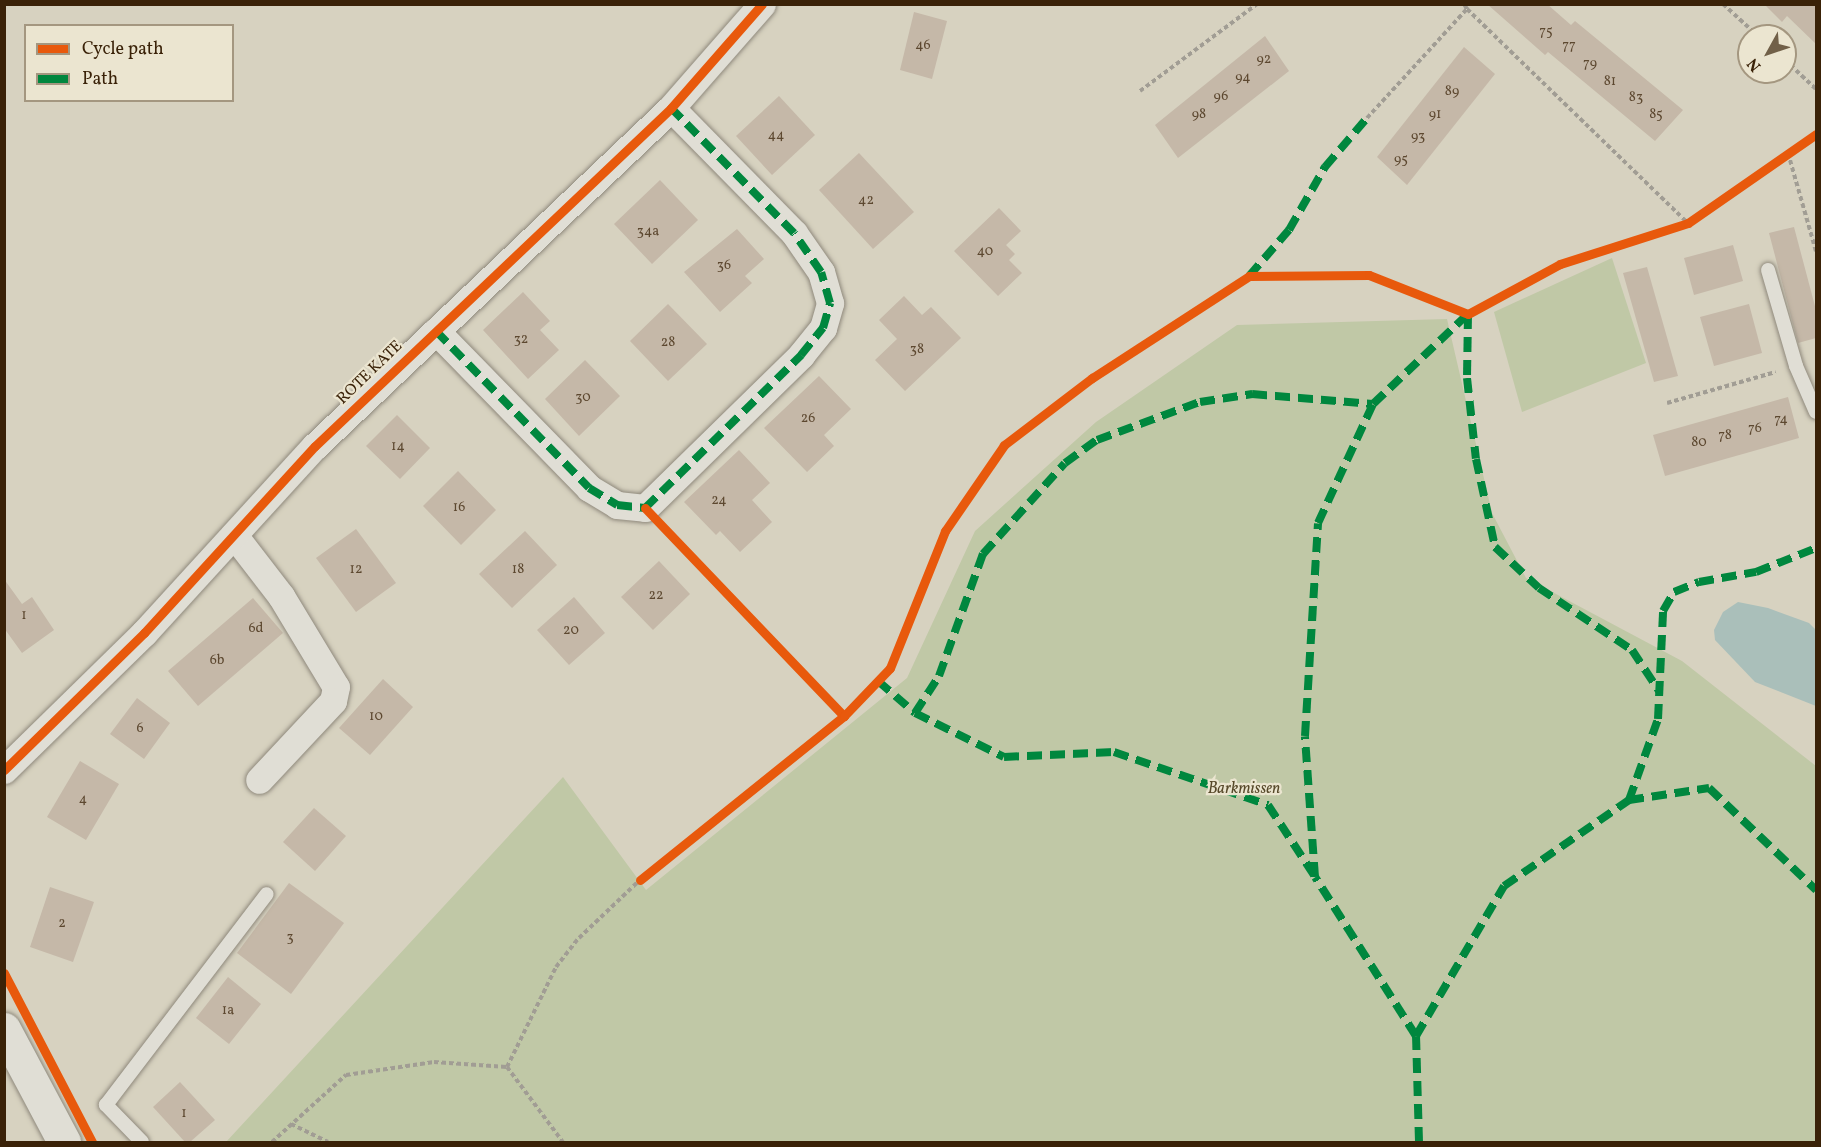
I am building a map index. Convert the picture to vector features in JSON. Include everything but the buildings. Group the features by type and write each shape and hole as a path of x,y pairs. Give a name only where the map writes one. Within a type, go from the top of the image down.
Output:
{"street":[{"name":"ROTE KATE","path":"4,770 144,633 315,446 671,108 762,4"},
{"path":"436,331 589,488 617,505 645,508 801,355 823,328 830,303 821,272 794,233 671,108"},
{"path":"234,535 281,597 336,687 333,701 260,780"},
{"path":"4,1029 64,1143"}],"lane":[{"path":"1768,270 1796,366 1816,412"},
{"path":"142,1143 106,1105 267,894"}],"path":[{"path":"1140,91 1257,4"},
{"path":"1723,4 1745,24"},
{"path":"1367,118 1465,7 1688,223"},
{"path":"1797,71 1816,89"},
{"path":"1788,153 1816,251"},
{"path":"1667,403 1796,366"},
{"path":"645,508 844,716"},
{"path":"507,1067 556,967 579,938 640,880"},
{"path":"272,1143 346,1075 434,1062 507,1067"},
{"path":"507,1067 562,1143"},
{"path":"291,1124 328,1143"}],"green space":[{"path":"1612,258 1646,363 1522,412 1494,312"},
{"name":"Barkmissen","path":"1447,319 1492,513 1526,578 1682,661 1816,766 1816,1142 226,1142 563,777 646,890 907,678 975,531 1096,422 1237,325"}],"water":[{"path":"1738,602 1768,608 1809,623 1816,630 1816,706 1755,682 1715,640 1714,630 1723,612"}],"marked path":[{"path":"436,331 589,488 617,505 645,508 801,355 823,328 830,303 821,272 794,233 671,108"},
{"path":"1249,276 1289,230 1325,167 1367,118"},
{"path":"1468,314 1467,378 1476,459 1495,547 1539,588 1632,650 1659,691"},
{"path":"1419,1142 1416,1036 1315,877 1305,736 1318,523 1373,404 1468,314"},
{"path":"915,713 939,676 983,554 1065,463 1097,440 1200,402 1252,394 1373,404"},
{"path":"1629,800 1658,719 1663,611 1674,592 1699,582 1756,572 1816,548"},
{"path":"878,681 915,713 1004,757 1114,752 1268,805 1314,875"},
{"path":"1416,1036 1504,886 1629,800 1709,788 1816,890"}],"cycle path":[{"path":"4,770 144,633 315,446 671,108 762,4"},
{"path":"640,880 844,716 890,668 945,531 1004,445 1092,378 1249,276 1369,275 1468,314 1560,264 1688,223 1816,134"},
{"path":"645,508 844,716"},
{"path":"4,973 92,1142"}]}
